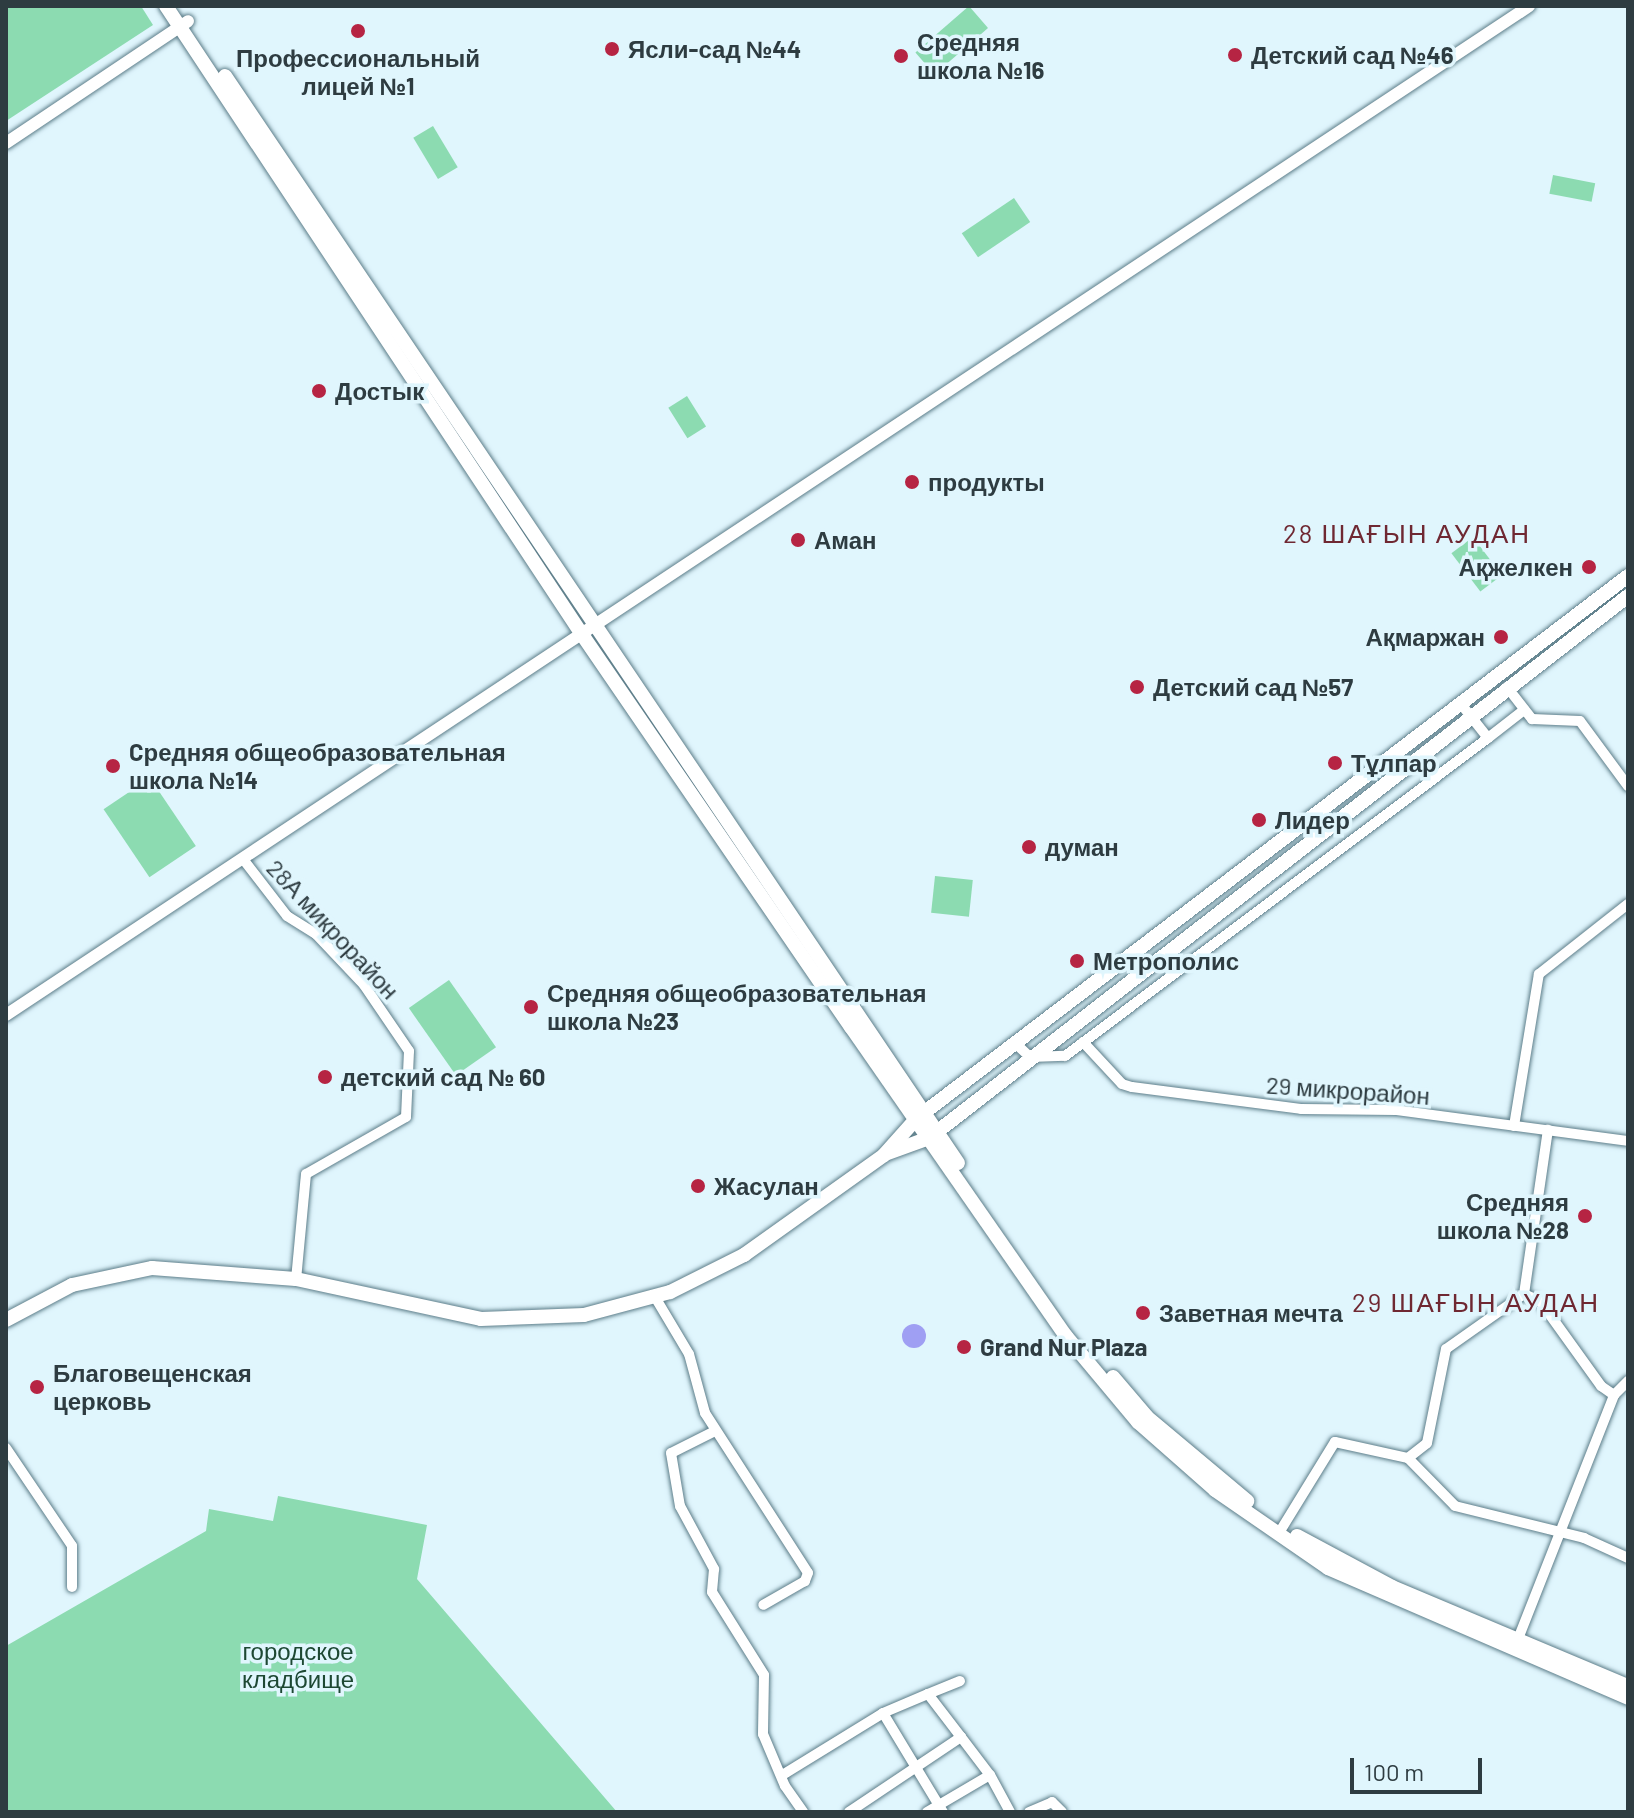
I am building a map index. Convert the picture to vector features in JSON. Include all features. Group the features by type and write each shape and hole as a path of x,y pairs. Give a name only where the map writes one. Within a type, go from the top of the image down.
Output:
{"main road":[{"path":"166,6 184,23 596,624 932,1134 1043,1296 1147,1417 1281,1531 1628,1698"},
{"path":"177,6 184,23 581,633 921,1115"},
{"path":"884,1155 932,1134 1626,582"},
{"path":"6,1320 72,1285 114,1273 220,1269 296,1279 481,1319 584,1315 655,1297 744,1255 884,1155 921,1115 1015,1043 1466,710 1507,687 1628,596"},
{"path":"1516,1645 1628,1686"}],"street":[{"path":"6,1015 1529,6"},
{"path":"6,143 184,23"},
{"path":"1507,687 1532,719 1580,721 1628,786"},
{"path":"1466,710 1488,738"},
{"path":"1015,1043 1030,1057 1065,1056 1524,710"},
{"name":"28А микрорайон","path":"243,859 287,916 316,934 364,985 407,1042 406,1117 306,1174 296,1279"},
{"path":"1514,1126 1539,974 1628,904"},
{"name":"29 микрорайон","path":"1083,1042 1122,1084 1132,1087 1301,1109 1396,1110 1628,1141"},
{"path":"1408,1458 1427,1443 1446,1349 1524,1294 1548,1130"},
{"path":"1524,1294 1540,1301 1601,1386 1614,1395"},
{"path":"655,1297 689,1354 705,1413 808,1573 805,1581 763,1605"},
{"path":"1516,1645 1614,1395 1628,1381"},
{"path":"715,1431 671,1453 680,1506 714,1569 712,1592 764,1675 762,1729 784,1774 785,1786 803,1812"},
{"path":"1281,1531 1335,1442 1408,1458 1455,1506 1560,1532 1628,1558"},
{"path":"6,1448 72,1546 72,1587"},
{"path":"784,1774 883,1713 960,1681"},
{"path":"928,1694 990,1775 1010,1812"},
{"path":"883,1713 941,1808"},
{"path":"849,1812 961,1737"},
{"path":"927,1812 941,1808 990,1775"},
{"path":"1029,1812 1052,1802 1062,1812"}],"green space":[{"path":"6,6 141,6 153,25 6,121"},
{"path":"969,6 988,28 934,74 915,53"},
{"path":"433,126 458,167 438,179 413,138"},
{"path":"1553,175 1595,183 1592,202 1549,194"},
{"path":"1014,198 1030,222 978,257 962,233"},
{"path":"687,396 706,427 687,438 668,408"},
{"path":"1473,537 1502,575 1480,592 1451,553"},
{"path":"150,778 196,846 149,877 104,809"},
{"path":"935,876 973,880 969,917 931,913"},
{"path":"449,980 496,1047 456,1075 409,1008"},
{"name":"городское кладбище","path":"278,1496 427,1525 417,1579 617,1812 6,1812 6,1646 206,1531 209,1509 273,1521"}],"water":[{"path":"914,1324 923,1327 926,1336 923,1345 914,1348 905,1345 902,1336 905,1327"}],"place":[{"name":"Профессиональный лицей №1","path":"358,31"},
{"name":"Ясли-сад №44","path":"612,49"},
{"name":"Детский сад №46","path":"1235,55"},
{"name":"Средняя школа №16","path":"901,56"},
{"name":"Достык","path":"319,391"},
{"name":"продукты","path":"912,482"},
{"name":"Аман","path":"798,540"},
{"name":"Ақжелкен","path":"1589,567"},
{"name":"Ақмаржан","path":"1501,637"},
{"name":"Детский сад №57","path":"1137,687"},
{"name":"Тұлпар","path":"1335,763"},
{"name":"Cредняя общеобразовательная школа №14","path":"113,766"},
{"name":"Лидер","path":"1259,820"},
{"name":"думан","path":"1029,847"},
{"name":"Метрополис","path":"1077,961"},
{"name":"Средняя общеобразовательная школа №23","path":"531,1007"},
{"name":"детский сад № 60","path":"325,1077"},
{"name":"Жасулан","path":"698,1186"},
{"name":"Средняя школа №28","path":"1585,1216"},
{"name":"Заветная мечта","path":"1143,1313"},
{"name":"Grand Nur Plaza","path":"964,1347"},
{"name":"Благовещенская церковь","path":"37,1387"}],"district":[{"name":"28 ШАҒЫН АУДАН","path":"1407,533"},
{"name":"29 ШАҒЫН АУДАН","path":"1476,1302"}]}
